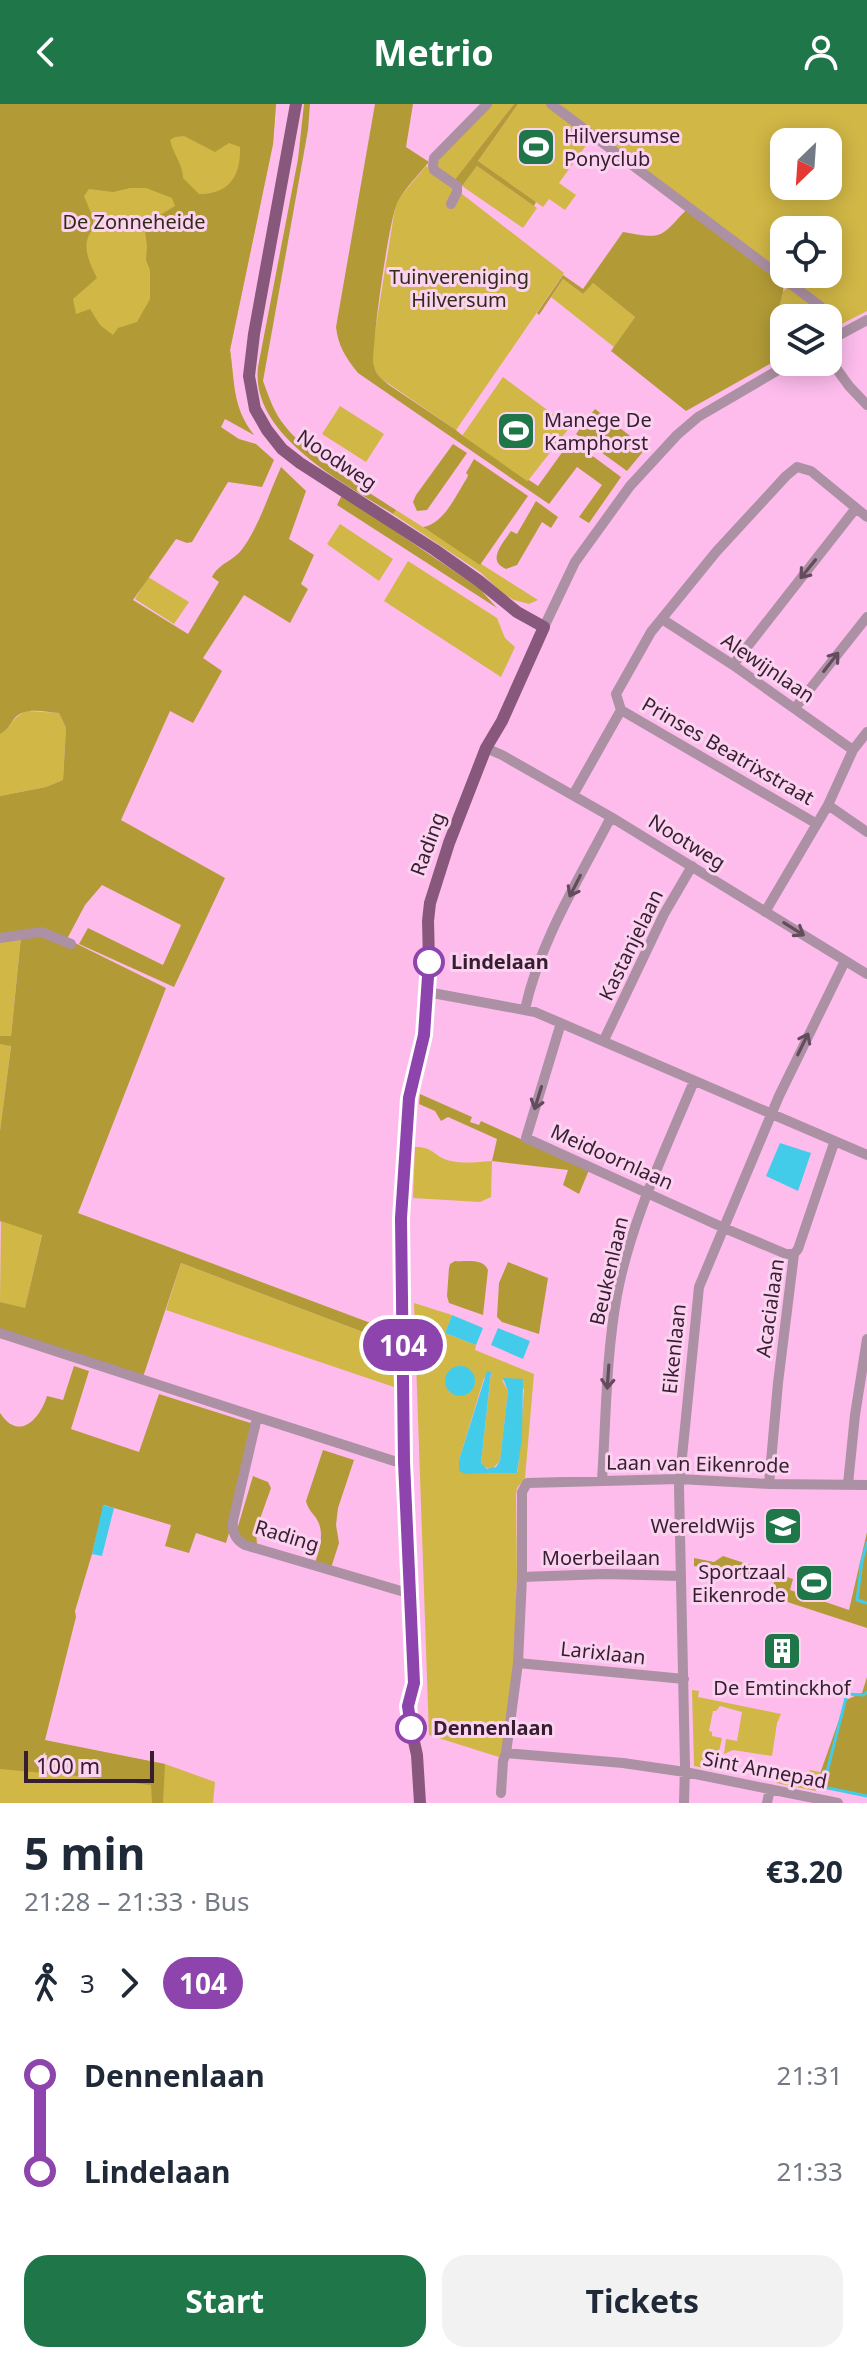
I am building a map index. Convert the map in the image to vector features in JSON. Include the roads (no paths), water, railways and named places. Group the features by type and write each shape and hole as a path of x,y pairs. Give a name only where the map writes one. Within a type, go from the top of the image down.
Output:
{"main road":[{"name":"Noodweg","path":"296,104 254,334 249,376 255,409 282,449 300,463 435,550 517,612 544,627"},
{"name":"Rading","path":"420,1803 417,1755 408,1715 414,1683 404,1462 401,1218 409,1098 424,1035 430,903 449,843 486,748 502,721 544,627"}],"street":[{"path":"451,204 457,186 434,170 434,158 487,104"},
{"path":"551,104 817,304"},
{"path":"842,333 867,320"},
{"name":"Rading","path":"544,627 575,562 630,486 698,417 770,375"},
{"path":"842,376 867,405"},
{"path":"573,795 621,710 616,694 651,632 716,552 786,476 797,467 811,471 867,517"},
{"path":"733,665 856,508"},
{"path":"795,708 867,617"},
{"name":"Alewijnlaan","path":"662,619 853,750"},
{"name":"Prinses Beatrixstraat","path":"621,710 817,824"},
{"path":"765,912 828,805 853,750 867,732"},
{"name":"Nootweg","path":"486,748 611,817 866,971"},
{"path":"828,805 867,832"},
{"path":"525,1009 550,938 611,817"},
{"name":"Kastanjelaan","path":"604,1040 664,914 692,866"},
{"path":"0,938 41,932 71,944"},
{"name":"Eikenlaan","path":"684,1803 679,1479 699,1287 771,1115 845,961"},
{"path":"427,992 525,1009 604,1040 867,1155"},
{"name":"Meidoornlaan","path":"561,1023 526,1138 724,1228 786,1254 794,1254"},
{"name":"Beukenlaan","path":"602,1480 617,1295 647,1192 694,1081"},
{"name":"Acacialaan","path":"769,1484 785,1313 794,1254 836,1143"},
{"path":"0,1333 404,1462"},
{"path":"848,1484 867,1339"},
{"name":"Rading","path":"257,1417 233,1521 233,1533 238,1540 245,1545 401,1591"},
{"name":"Laan van Eikenrode","path":"522,1577 522,1492 527,1483 679,1479 867,1485"},
{"name":"Moerbeilaan","path":"522,1577 605,1574 681,1576"},
{"path":"501,1793 518,1663 522,1577"},
{"name":"Larixlaan","path":"518,1663 684,1679"},
{"path":"506,1753 623,1763 685,1772"},
{"name":"Sint Annepad","path":"685,1772 838,1803"},
{"path":"767,1803 770,1789"}],"water":[{"path":"780,1143 811,1153 798,1191 766,1176"},
{"path":"452,1315 483,1328 476,1345 445,1333"},
{"path":"498,1328 530,1341 523,1359 491,1345"},
{"path":"460,1366 471,1370 475,1381 471,1392 460,1396 449,1392 445,1381 449,1370"},
{"path":"487,1371 491,1372 481,1463 487,1469 496,1467 500,1461 508,1391 503,1378 523,1379 522,1437 517,1473 466,1474 459,1471 459,1460"},
{"path":"103,1505 114,1508 102,1556 92,1554"}],"waterway":[{"path":"867,1543 857,1600 867,1603"},
{"path":"867,1692 864,1695 847,1694 823,1787 867,1796"}],"place":[{"name":"Hilversumse Ponyclub","path":"536,147"},
{"name":"Manege De Kamphorst","path":"516,431"},
{"name":"Lindelaan","path":"429,962"},
{"name":"WereldWijs","path":"783,1526"},
{"name":"Sportzaal Eikenrode","path":"814,1583"},
{"name":"De Emtinckhof","path":"782,1651"},
{"name":"Dennenlaan","path":"411,1728"}],"park label":[{"name":"De Zonneheide","path":"134,222"},
{"name":"Tuinvereniging Hilversum","path":"459,288"}]}
